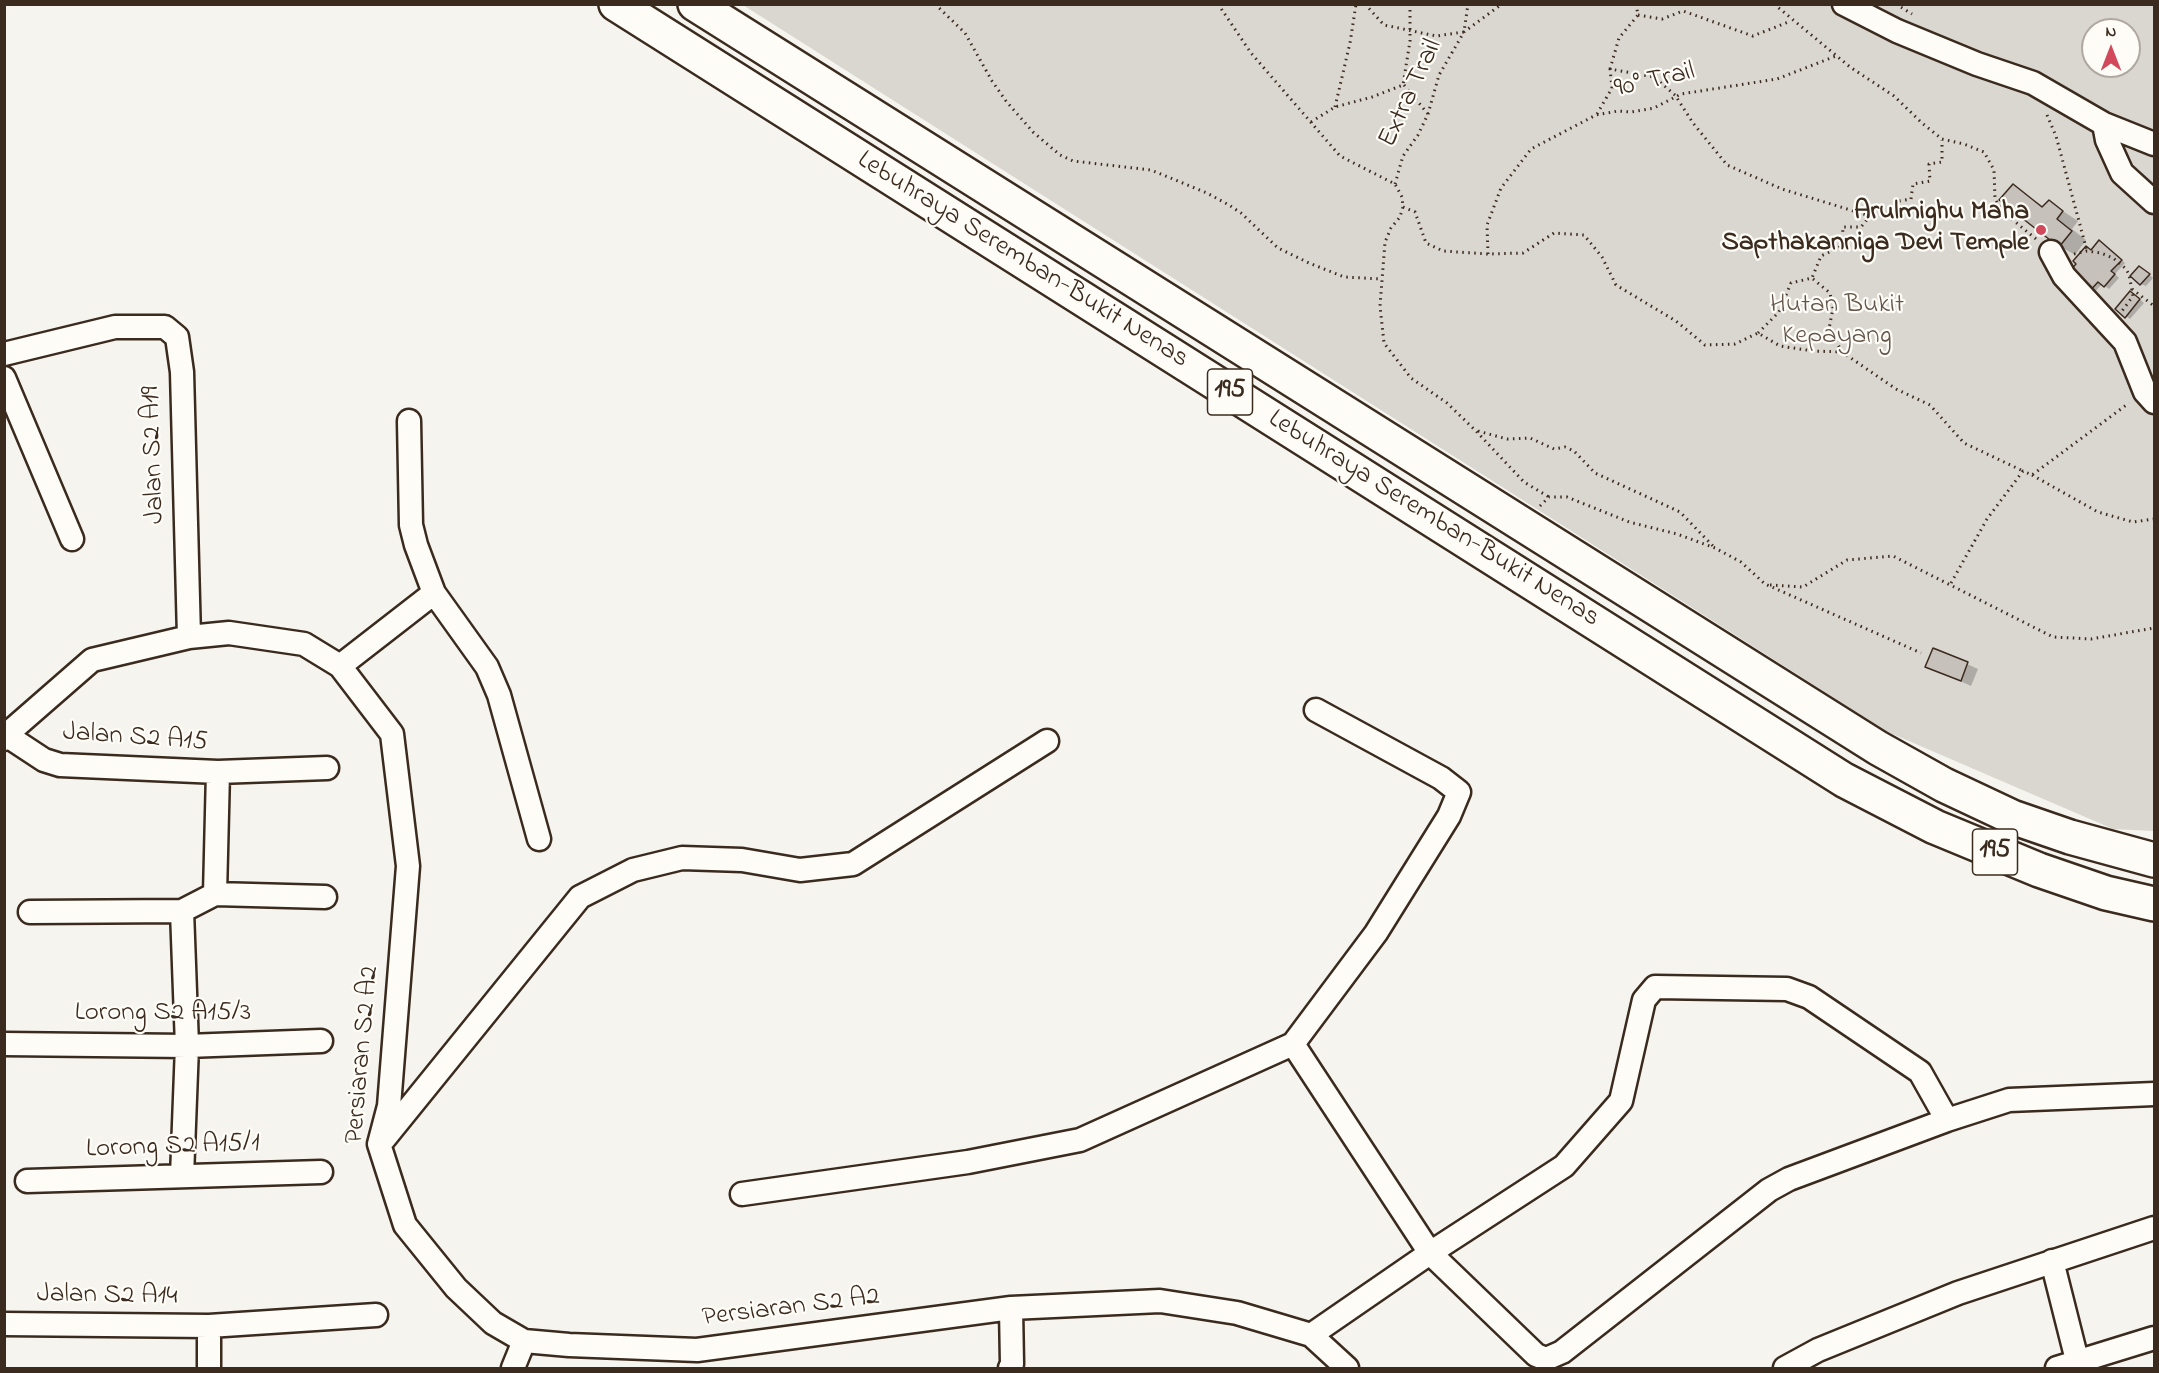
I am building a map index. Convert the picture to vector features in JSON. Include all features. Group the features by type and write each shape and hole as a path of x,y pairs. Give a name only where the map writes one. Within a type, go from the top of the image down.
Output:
{"highway":[{"name":"Lebuhraya Seremban-Bukit Nenas","path":"616,4 1844,780 1935,827 2039,870 2106,893 2154,904"},
{"name":"Lebuhraya Seremban-Bukit Nenas","path":"694,4 1878,748 1944,785 2012,817 2070,837 2146,856"}],"street":[{"path":"1844,4 1977,64 2033,83 2104,124 2154,144"},
{"path":"2104,124 2107,140 2122,173 2154,202"},
{"path":"2054,258 2064,276 2125,342 2150,397"},
{"name":"Jalan S2 A19","path":"4,354 115,327 165,327 177,337 182,372 189,637"},
{"path":"4,378 72,539"},
{"path":"409,421 411,525 416,545 434,592 487,667 495,686 539,839"},
{"path":"340,666 434,592"},
{"name":"Persiaran S2 A2","path":"5,737 92,660 189,637 229,633 304,644 340,666 392,734 408,866 389,1106 379,1144 405,1225 456,1288 493,1323 524,1341 697,1350 1011,1308 1160,1302 1237,1313 1311,1335 1347,1368"},
{"path":"742,1194 968,1162 1080,1140 1293,1044 1376,933 1449,816 1459,792 1442,778 1316,711"},
{"name":"Jalan S2 A15","path":"5,737 44,760 60,765 218,772 215,894"},
{"path":"379,1144 580,897 633,870 682,858 742,860 800,870 853,864 1047,741"},
{"path":"218,772 327,768"},
{"path":"30,912 182,911 215,894 325,897"},
{"path":"182,911 187,1046 182,1176"},
{"path":"1311,1335 1430,1253 1564,1166 1621,1101 1644,1000 1655,987 1787,989 1809,997 1920,1072 1947,1120"},
{"name":"Lorong S2 A15/3","path":"4,1044 187,1046 321,1041"},
{"path":"1293,1044 1430,1253 1536,1355 1546,1359 1562,1352 1769,1190 1789,1179 1947,1120 2009,1100 2154,1094"},
{"name":"Lorong S2 A15/1","path":"27,1181 321,1172"},
{"path":"1785,1368 1818,1350 1958,1293 2154,1228"},
{"path":"2052,1261 2071,1366 2154,1338"},
{"path":"1010,1368 1012,1364 1011,1308"},
{"name":"Jalan S2 A14","path":"4,1324 209,1326 376,1316"},
{"name":"Jalan S2 A14","path":"209,1326 209,1368"},
{"path":"513,1368 524,1341"}],"path":[{"path":"935,4 965,33 1006,101 1033,132 1060,155 1073,161 1151,170 1207,193 1229,205 1241,213 1278,248 1309,263 1344,278 1382,279"},
{"path":"1218,4 1251,53 1340,156 1395,184 1402,197 1403,207 1400,218 1391,228 1385,242 1380,306 1384,343 1411,378 1447,403 1524,482 1549,497 1567,497 1629,522 1677,534 1715,548 1741,562 1765,584 1921,653"},
{"path":"1335,107 1350,44 1356,4"},
{"path":"1365,4 1384,25 1436,36 1464,32 1468,4"},
{"path":"1410,4 1410,31 1403,85 1428,114"},
{"name":"Extra Trail","path":"1395,184 1403,156 1418,135 1428,114 1439,75 1464,32 1502,4"},
{"path":"1596,115 1612,88 1610,69 1619,38 1638,15 1636,4"},
{"path":"1774,4 1791,21 1810,33 1850,67 1894,96 1942,139 1984,152 1994,170 1995,199 2002,211 2054,258 2087,251 2113,258 2125,268 2129,274 2133,296 2110,325"},
{"path":"1638,15 1662,19 1683,11 1753,36 1791,21"},
{"name":"90° Trail","path":"1488,254 1487,225 1501,188 1531,149 1596,115 1654,108 1675,95 1777,79 1836,56"},
{"path":"1610,69 1654,77 1675,95 1693,123 1727,165 1782,189 1870,216 1889,213 1899,201 1911,199 1913,184 1930,181 1929,164 1942,162 1942,139"},
{"path":"2033,83 2056,136 2087,251"},
{"path":"1311,122 1335,107 1372,97 1403,85"},
{"path":"1403,207 1415,212 1426,243 1443,251 1488,254 1523,253 1554,233 1584,235 1602,257 1616,285 1676,321 1705,345 1735,344 1758,333 1779,312 1791,282 1812,278"},
{"path":"1812,278 1821,256 1842,246 1843,227 1861,227 1870,216"},
{"path":"1812,278 1830,293 1833,308 1829,328 1842,352 1896,389 1930,405 1964,443 2032,475 2098,512 2133,522 2154,519"},
{"path":"2132,289 2154,306"},
{"path":"1758,333 1780,346 1842,352"},
{"path":"2032,475 2150,397"},
{"path":"1476,431 1498,438 1514,440 1530,438 1554,448 1565,447 1574,451 1595,474 1680,512 1715,548"},
{"path":"1951,583 1987,519 2023,471"},
{"path":"1540,513 1540,505 1549,497"},
{"path":"1765,584 1803,587 1847,560 1893,556 1951,583 2053,637 2091,639 2154,628"}],"green space":[{"name":"Hutan Bukit Kepayang","path":"743,5 2154,5 2154,831 2113,829 1888,732"}],"building":[{"path":"2013,184 2042,207 2049,200 2063,211 2057,219 2072,231 2059,247 1999,200"},
{"path":"2099,240 2122,260 2111,271 2115,274 2104,287 2098,282 2087,294 2066,275 2076,264 2073,261 2086,246 2091,250"},
{"path":"2139,266 2150,274 2140,285 2130,276"},
{"path":"2130,291 2140,299 2125,318 2115,309"},
{"path":"1933,648 1968,662 1961,681 1925,667"}],"place":[{"name":"Arulmighu Maha Sapthakanniga Devi Temple","path":"2041,230"}]}
